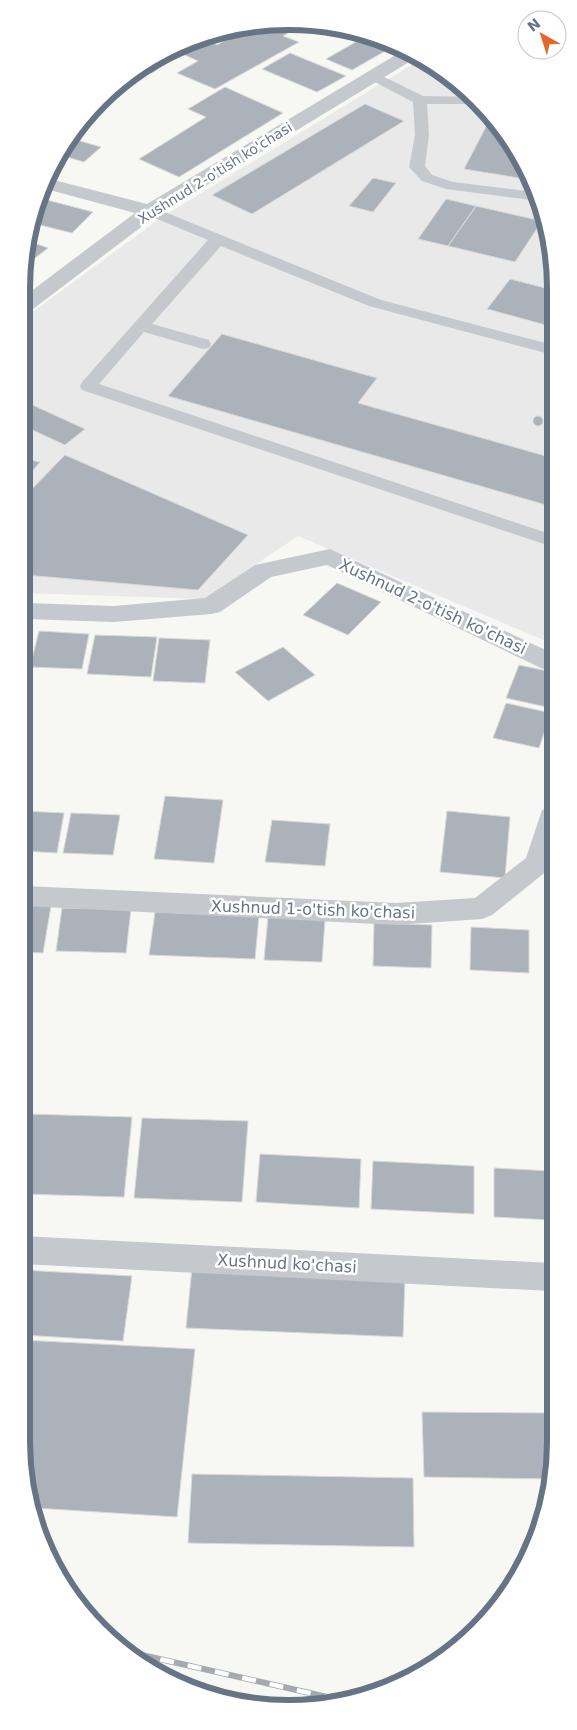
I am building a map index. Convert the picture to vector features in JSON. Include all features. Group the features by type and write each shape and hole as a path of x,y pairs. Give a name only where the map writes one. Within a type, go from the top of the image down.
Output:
{"street":[{"name":"Xushnud 2-o'tish ko'chasi","path":"30,302 150,211 404,58"},
{"path":"52,185 150,211"},
{"name":"Xushnud 2-o'tish ko'chasi","path":"30,611 114,614 211,606 264,571 330,557 547,661"},
{"name":"Xushnud 1-o'tish ko'chasi","path":"30,896 396,914 482,908 538,863 547,833"},
{"name":"Xushnud ko'chasi","path":"30,1250 547,1277"}],"lane":[{"path":"374,76 420,100 466,101"},
{"path":"420,100 422,136 417,167 427,178 451,186 529,195"},
{"path":"150,211 375,302 547,348"},
{"path":"218,239 88,386 547,540"},
{"path":"141,326 203,344"}],"shaded area":[{"path":"415,63 446,83 483,118 494,131 520,174 533,205 545,255 547,288 547,641 298,536 204,599 30,593 30,314 162,217"}],"building":[{"path":"288,30 293,30 283,36 299,42 215,89 177,73 198,61 182,54 211,42 217,45 238,35"},
{"path":"359,40 387,50 352,70 326,59"},
{"path":"290,53 346,76 317,92 262,69"},
{"path":"176,56 152,73 148,72"},
{"path":"225,87 283,113 179,177 139,159 206,117 188,109"},
{"path":"365,104 404,121 252,214 212,195"},
{"path":"488,124 512,159 522,179 464,169"},
{"path":"77,140 101,147 84,162 66,157"},
{"path":"373,178 396,183 373,212 349,206"},
{"path":"446,199 476,206 448,246 418,239"},
{"path":"47,200 93,212 72,233 38,225"},
{"path":"476,206 537,220 539,226 515,262 448,246"},
{"path":"34,243 48,248 32,261"},
{"path":"510,279 547,288 547,325 487,309"},
{"path":"222,334 377,378 358,403 547,456 547,505 168,396"},
{"path":"30,404 85,429 65,445 30,429"},
{"path":"538,416 543,421 538,426 533,421"},
{"path":"65,455 248,535 198,590 30,575 30,491"},
{"path":"30,460 40,462 30,474"},
{"path":"337,583 381,602 348,635 303,615"},
{"path":"39,631 89,634 82,669 30,667"},
{"path":"95,635 157,637 151,677 87,674"},
{"path":"159,638 210,640 205,683 153,681"},
{"path":"283,647 315,675 268,701 235,672"},
{"path":"519,665 547,671 547,707 506,698"},
{"path":"506,703 547,712 547,725 539,748 493,738"},
{"path":"165,796 223,800 214,863 154,859"},
{"path":"30,811 64,813 57,853 30,851"},
{"path":"447,811 510,817 505,878 440,872"},
{"path":"71,813 120,815 113,855 63,853"},
{"path":"272,820 330,824 325,866 265,862"},
{"path":"30,905 51,906 43,953 30,952"},
{"path":"62,908 131,909 126,953 56,951"},
{"path":"155,912 259,916 255,959 149,955"},
{"path":"268,917 325,920 322,962 264,960"},
{"path":"374,923 432,925 431,968 373,966"},
{"path":"471,927 529,930 529,973 470,970"},
{"path":"30,1114 132,1117 124,1197 30,1194"},
{"path":"142,1118 248,1121 242,1202 134,1198"},
{"path":"260,1154 361,1159 359,1208 256,1202"},
{"path":"373,1161 474,1166 474,1214 371,1209"},
{"path":"494,1168 547,1171 547,1220 494,1217"},
{"path":"192,1268 405,1278 403,1337 186,1328"},
{"path":"30,1270 132,1276 123,1341 30,1335"},
{"path":"30,1340 195,1349 177,1517 39,1508 32,1475 30,1442"},
{"path":"422,1412 547,1413 544,1479 424,1477"},
{"path":"192,1474 413,1478 414,1547 188,1543"}],"railway":[{"path":"144,1656 327,1697"}]}
